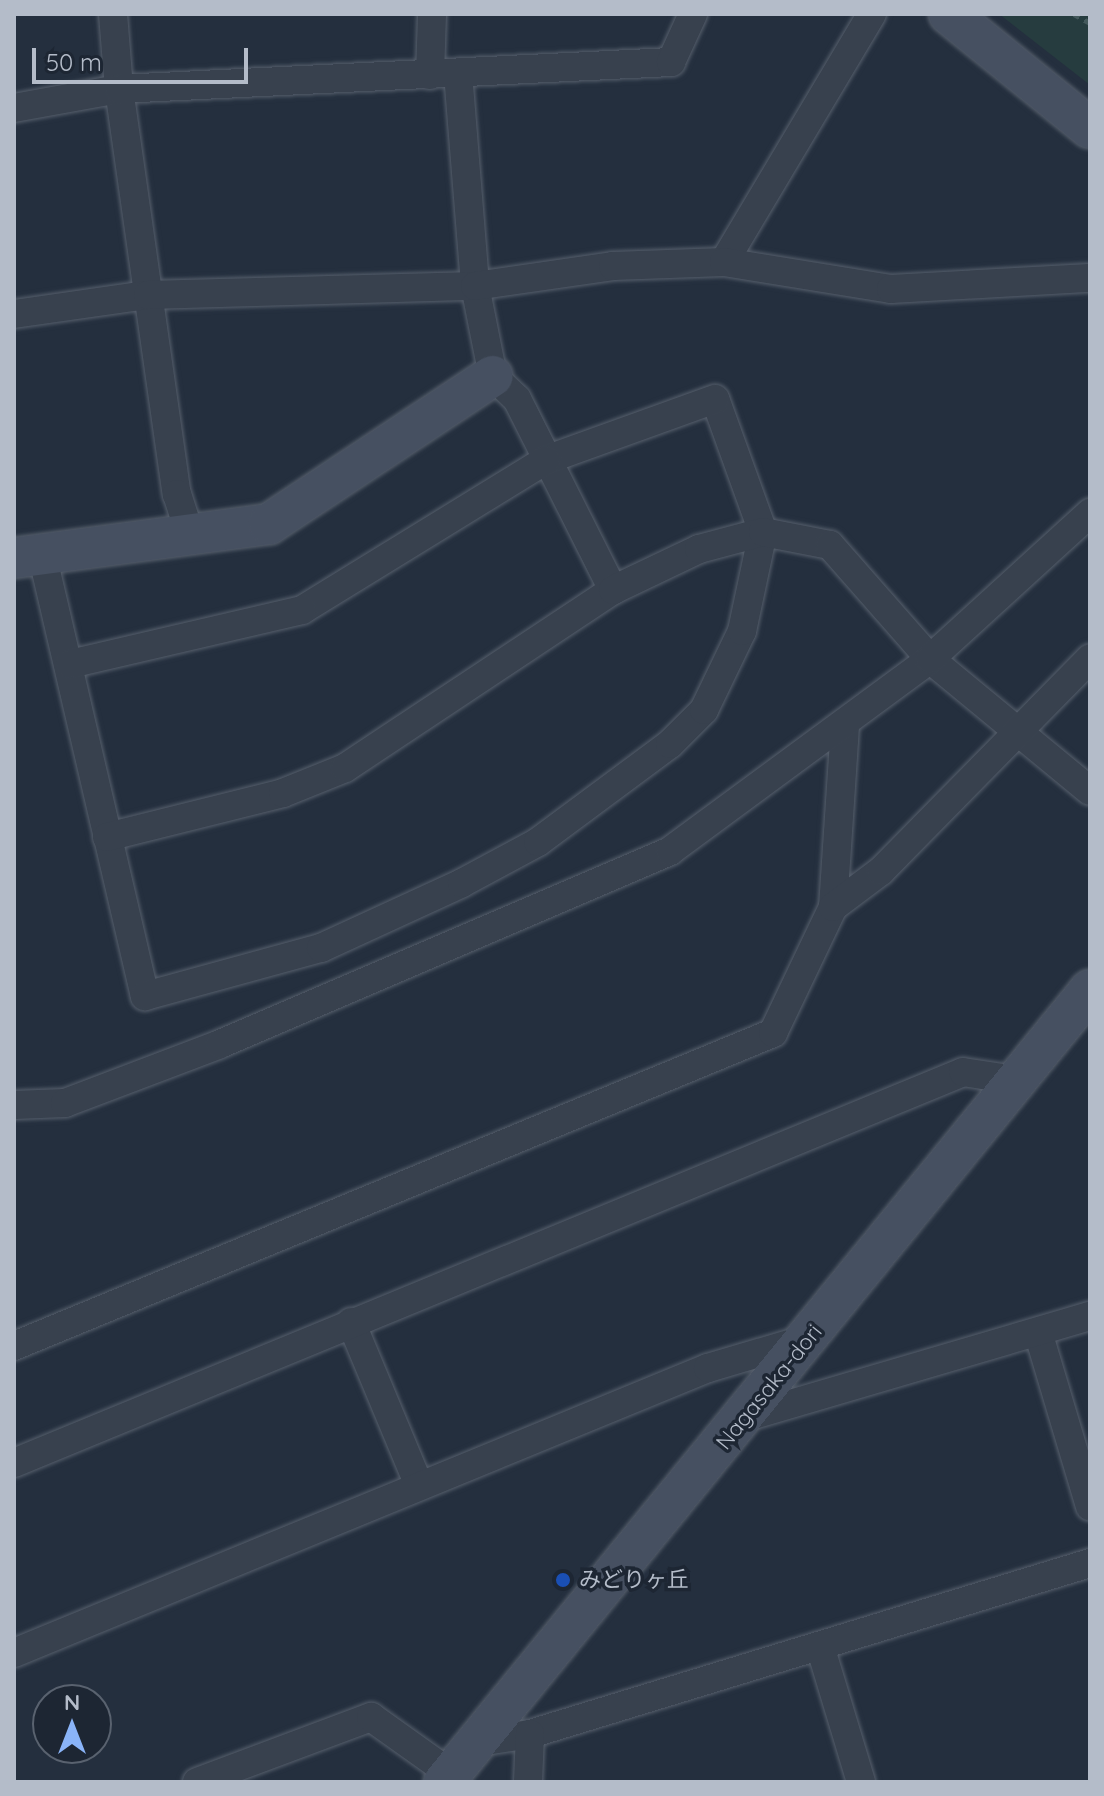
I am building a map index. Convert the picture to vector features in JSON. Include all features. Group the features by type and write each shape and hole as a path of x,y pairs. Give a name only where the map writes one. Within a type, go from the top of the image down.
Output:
{"street":[{"path":"113,14 119,89 177,494 191,538"},
{"path":"430,75 432,14"},
{"path":"14,108 119,89 671,62 693,14"},
{"path":"724,262 872,14"},
{"path":"949,14 1090,128"},
{"path":"458,73 475,286 493,376 517,399 613,590"},
{"path":"14,314 148,295 475,286 613,266 724,262 891,289 1090,278"},
{"path":"70,664 302,610 546,460 715,399 763,532 742,631 704,710 670,744 538,842 448,890 321,948 145,996 70,664 28,556 191,538 269,524 493,376"},
{"path":"14,1105 65,1103 220,1044 670,851 930,659 1090,513"},
{"path":"107,837 283,793 345,768 613,590 699,549 763,532 830,545 930,659 1017,734 1090,791"},
{"path":"833,907 881,871 1090,658"},
{"path":"14,1346 773,1033 833,907 845,724"},
{"name":"Nagasaka-dori","path":"448,1778 1021,1081 1090,990"},
{"path":"14,1463 963,1072 1021,1081"},
{"path":"743,1418 1090,1316"},
{"path":"351,1322 419,1485"},
{"path":"1038,1332 1090,1506"},
{"path":"14,1653 708,1368 809,1338"},
{"path":"478,1742 530,1734 1090,1563"},
{"path":"820,1646 861,1782"},
{"path":"197,1782 371,1717 448,1778"},
{"path":"528,1782 530,1734"}],"path":[{"path":"1074,14 1090,23"}],"green space":[{"path":"999,14 1090,14 1090,85"}],"place":[{"name":"みどりヶ丘","path":"563,1580"}]}
